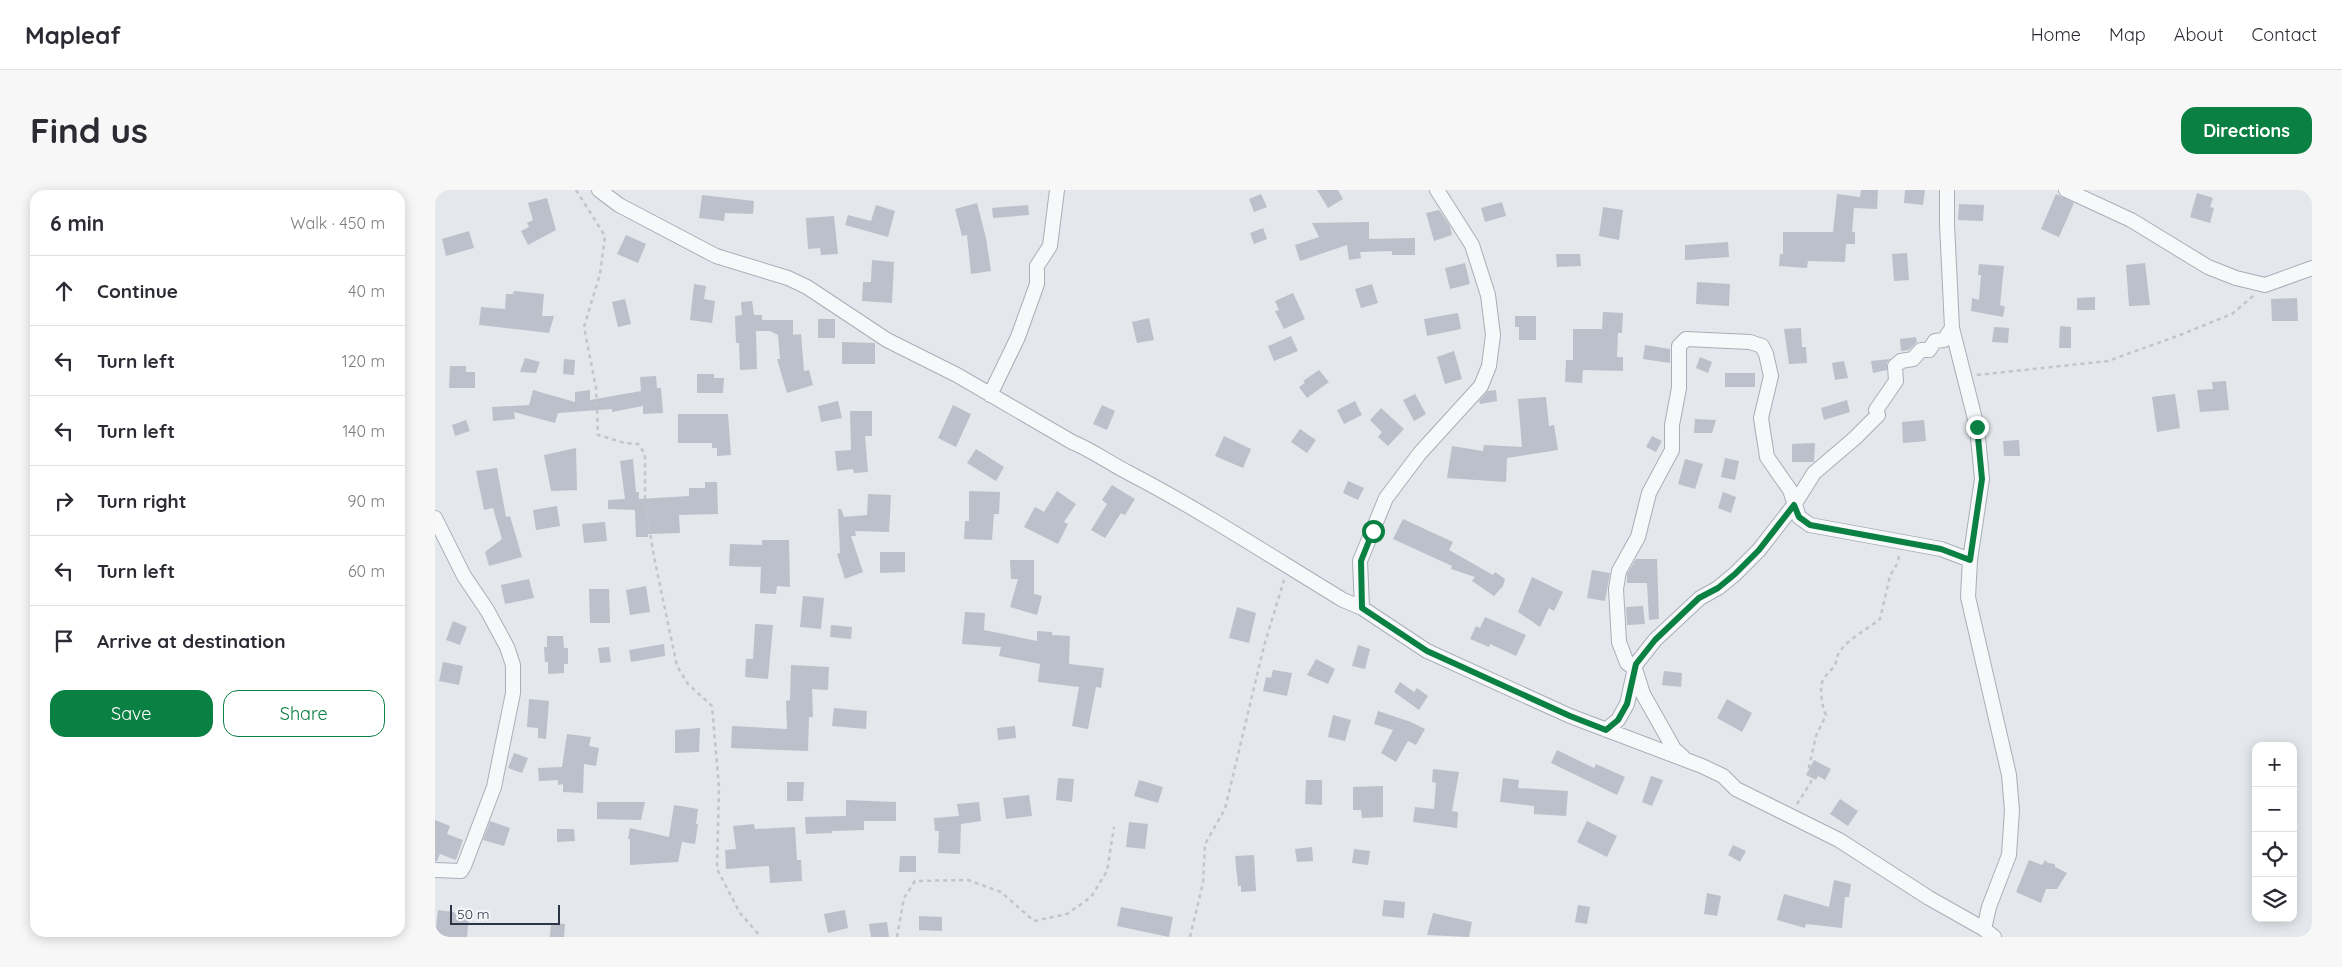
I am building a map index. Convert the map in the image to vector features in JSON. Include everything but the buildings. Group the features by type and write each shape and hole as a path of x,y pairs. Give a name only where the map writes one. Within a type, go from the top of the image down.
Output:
{"street":[{"path":"599,190 619,205 716,256 788,278 807,287 887,340 957,375 1072,442 1092,450 1126,472 1168,492 1343,600 1362,608 1427,651 1570,716 1723,776 1736,789 1839,840 1929,898 1989,933"},
{"path":"990,395 1021,328 1037,284 1037,266 1050,246 1057,190"},
{"path":"1362,608 1361,561 1386,498 1420,453 1481,386 1489,366 1493,335 1488,295 1472,245 1437,190"},
{"path":"1947,190 1952,328 1977,427 1982,479 1970,560 1968,597 2009,775 2012,810 2009,855 1989,907 1989,933"},
{"path":"2065,190 2131,220 2208,267 2236,278 2265,285 2312,268"},
{"path":"1606,730 1618,720 1627,704 1635,669 1655,640 1699,598 1718,588 1759,550 1794,505 1814,473 1855,438 1878,415 1876,410 1896,381 1895,366 1901,361 1913,359 1921,350 1929,350 1935,341 1944,340 1952,328"},
{"path":"1688,761 1674,749 1643,694 1635,669 1627,663 1619,642 1616,589 1619,571 1638,537 1649,493 1672,450 1672,425 1675,403 1678,398 1679,346 1682,341 1685,339 1742,341 1756,343 1761,346 1766,354 1771,376 1761,418 1767,457 1790,490 1799,517 1810,525 1941,549 1970,560"},
{"path":"435,518 464,576 487,610 507,648 513,665 513,693 494,787 468,857 461,871 435,870"}],"path":[{"path":"576,190 605,236 600,274 584,327 596,388 598,435 625,443 639,444 645,454 645,503 653,557 677,666 688,684 712,706 719,788 717,869 740,913 761,937"},
{"path":"1963,372 1971,376 2108,361 2181,336 2232,314 2265,285"},
{"path":"1794,818 1798,801 1811,782 1809,767 1816,736 1826,715 1823,709 1822,681 1835,664 1837,656 1844,646 1859,636 1861,631 1880,619 1890,576 1898,562 1902,542"},
{"path":"1190,937 1203,883 1205,844 1225,809 1264,646 1288,567"},
{"path":"897,937 904,898 915,881 968,880 1001,892 1034,921 1067,914 1091,897 1107,870 1114,827"}],"route":[{"path":"1373,531 1361,561 1362,608 1427,651 1543,702 1570,716 1606,730 1618,720 1627,704 1636,664 1655,640 1667,631 1699,598 1718,588 1735,574 1759,550 1768,535 1794,505 1799,517 1810,525 1941,549 1970,560 1982,479 1977,427"}]}
